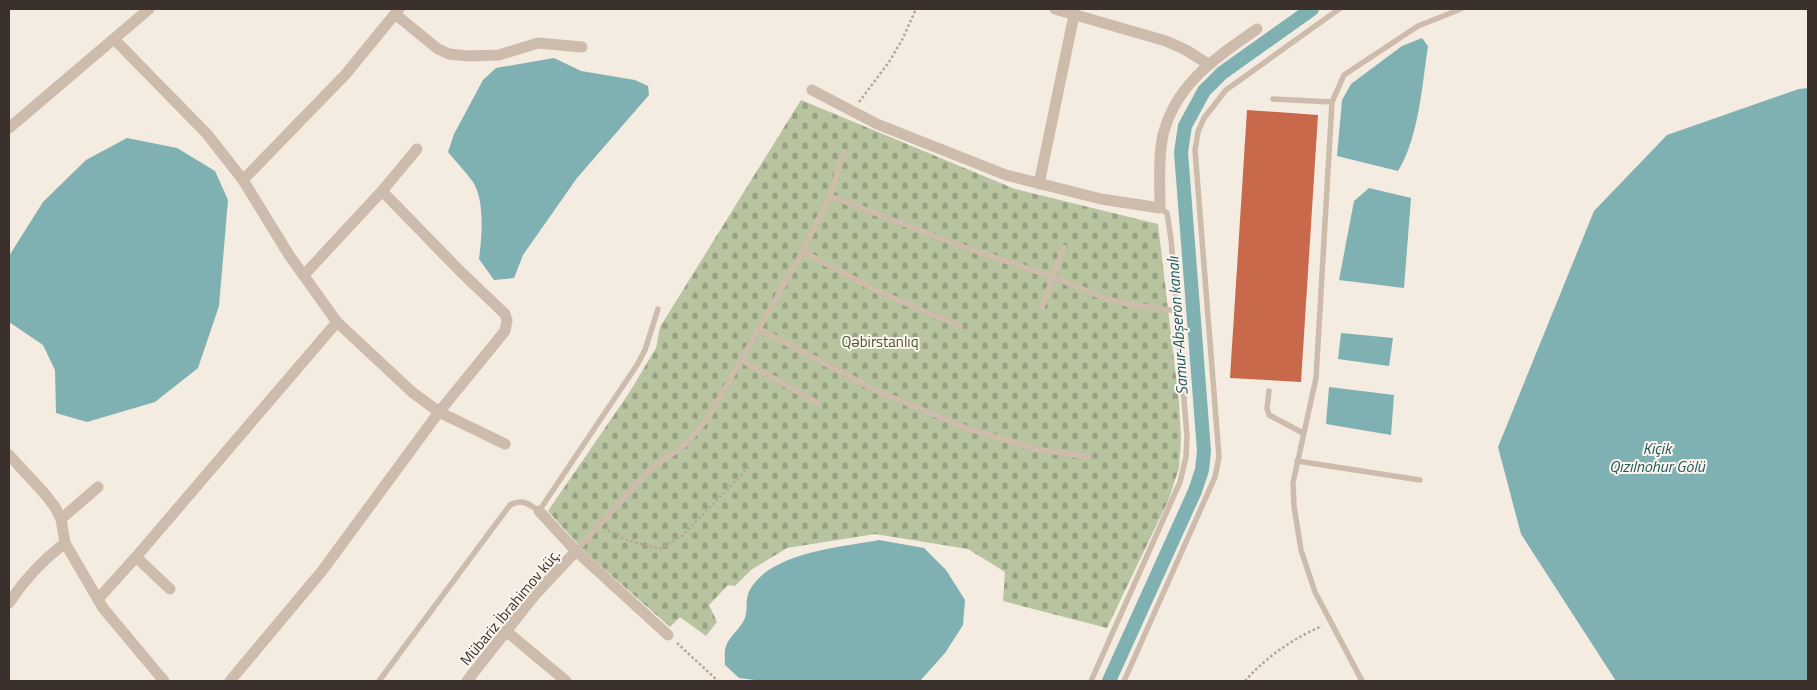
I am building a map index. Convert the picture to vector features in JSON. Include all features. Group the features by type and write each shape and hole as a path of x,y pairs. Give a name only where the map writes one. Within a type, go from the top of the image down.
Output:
{"street":[{"path":"9,128 149,9"},
{"path":"1055,9 1166,41 1186,50 1208,64"},
{"path":"243,180 346,75 397,12 438,49 449,54 470,56 499,55 538,43 582,47"},
{"path":"1039,184 1074,15"},
{"path":"812,90 877,124 1006,175 1101,199 1160,208 1163,136 1171,114 1183,91 1208,64 1257,29"},
{"path":"114,39 207,134 243,180 289,255 337,322 412,392 439,412 505,444"},
{"path":"304,276 417,150"},
{"path":"230,681 322,571 439,412 505,331 507,320 505,314 382,191"},
{"path":"98,599 337,322"},
{"path":"9,454 44,493 61,519 65,543 103,608 164,681"},
{"path":"61,519 98,487"},
{"path":"539,511 576,551 668,635"},
{"path":"9,603 27,579 50,555 65,543"},
{"name":"Mübariz İbrahimov küç.","path":"467,681 534,596 576,551"},
{"path":"136,557 170,589"},
{"path":"506,632 566,681"}],"lane":[{"path":"1124,681 1214,477 1218,456 1195,150 1198,132 1209,111 1226,90 1339,9"},
{"path":"1362,681 1315,592 1301,550 1294,506 1293,484 1316,378 1332,102 1344,75 1418,26 1461,9"},
{"path":"1273,98 1332,102"},
{"path":"576,551 649,470 686,444 708,418 802,251 830,196 844,152"},
{"path":"830,196 960,246 1053,277 1107,299 1127,304 1177,311"},
{"path":"1091,681 1180,482 1186,456 1177,311 1169,222 1166,213 1160,208"},
{"path":"1042,307 1064,247"},
{"path":"802,251 881,293 960,326"},
{"path":"379,681 510,505 517,501 526,502 539,511 637,365 645,350 658,309"},
{"path":"759,329 876,392 969,429 1036,450 1088,457"},
{"path":"741,360 818,403"},
{"path":"1269,391 1267,408 1269,416 1303,433"},
{"path":"1297,461 1420,480"}],"path":[{"path":"853,111 893,55 916,9"},
{"path":"601,525 624,539 660,549 682,536 750,466"},
{"path":"1245,681 1254,671 1299,636 1330,623"},
{"path":"668,635 718,681"}],"green space":[{"name":"Qəbirstanlıq","path":"801,100 1015,189 1158,224 1179,402 1181,439 1179,468 1168,501 1107,628 1003,601 1005,572 968,549 875,534 787,548 751,570 735,586 728,585 709,605 717,622 706,636 680,617 670,627 585,552 548,511 629,393 656,348 660,327"}],"water":[{"path":"1422,38 1428,46 1419,110 1411,143 1398,171 1337,156 1342,100 1351,84 1402,46"},
{"path":"554,58 581,71 635,80 648,86 649,95 577,178 523,255 514,278 494,280 479,259 482,219 477,190 470,178 448,152 454,134 483,80 496,68"},
{"name":"Kiçik Qızılnohur Gölü","path":"1808,88 1808,681 1616,681 1521,534 1498,447 1594,211 1667,135 1799,89"},
{"path":"127,138 177,148 215,171 228,200 219,306 198,368 155,402 87,422 56,413 55,370 43,345 9,322 9,256 43,202 86,160"},
{"path":"1369,188 1411,198 1404,288 1339,280 1354,201"},
{"path":"1341,333 1393,338 1389,366 1338,359"},
{"path":"1329,387 1394,395 1391,435 1326,424"},
{"path":"879,540 924,548 946,570 965,600 963,625 945,653 920,681 763,681 739,678 725,665 726,646 745,618 748,594 753,585 764,574 777,565 793,558"}],"building":[{"path":"1247,110 1318,115 1301,382 1230,378"}],"waterway":[{"name":"Samur-Abşeron kanalı","path":"1109,681 1195,491 1202,470 1204,451 1181,152 1185,126 1204,91 1222,73 1312,9"}]}
